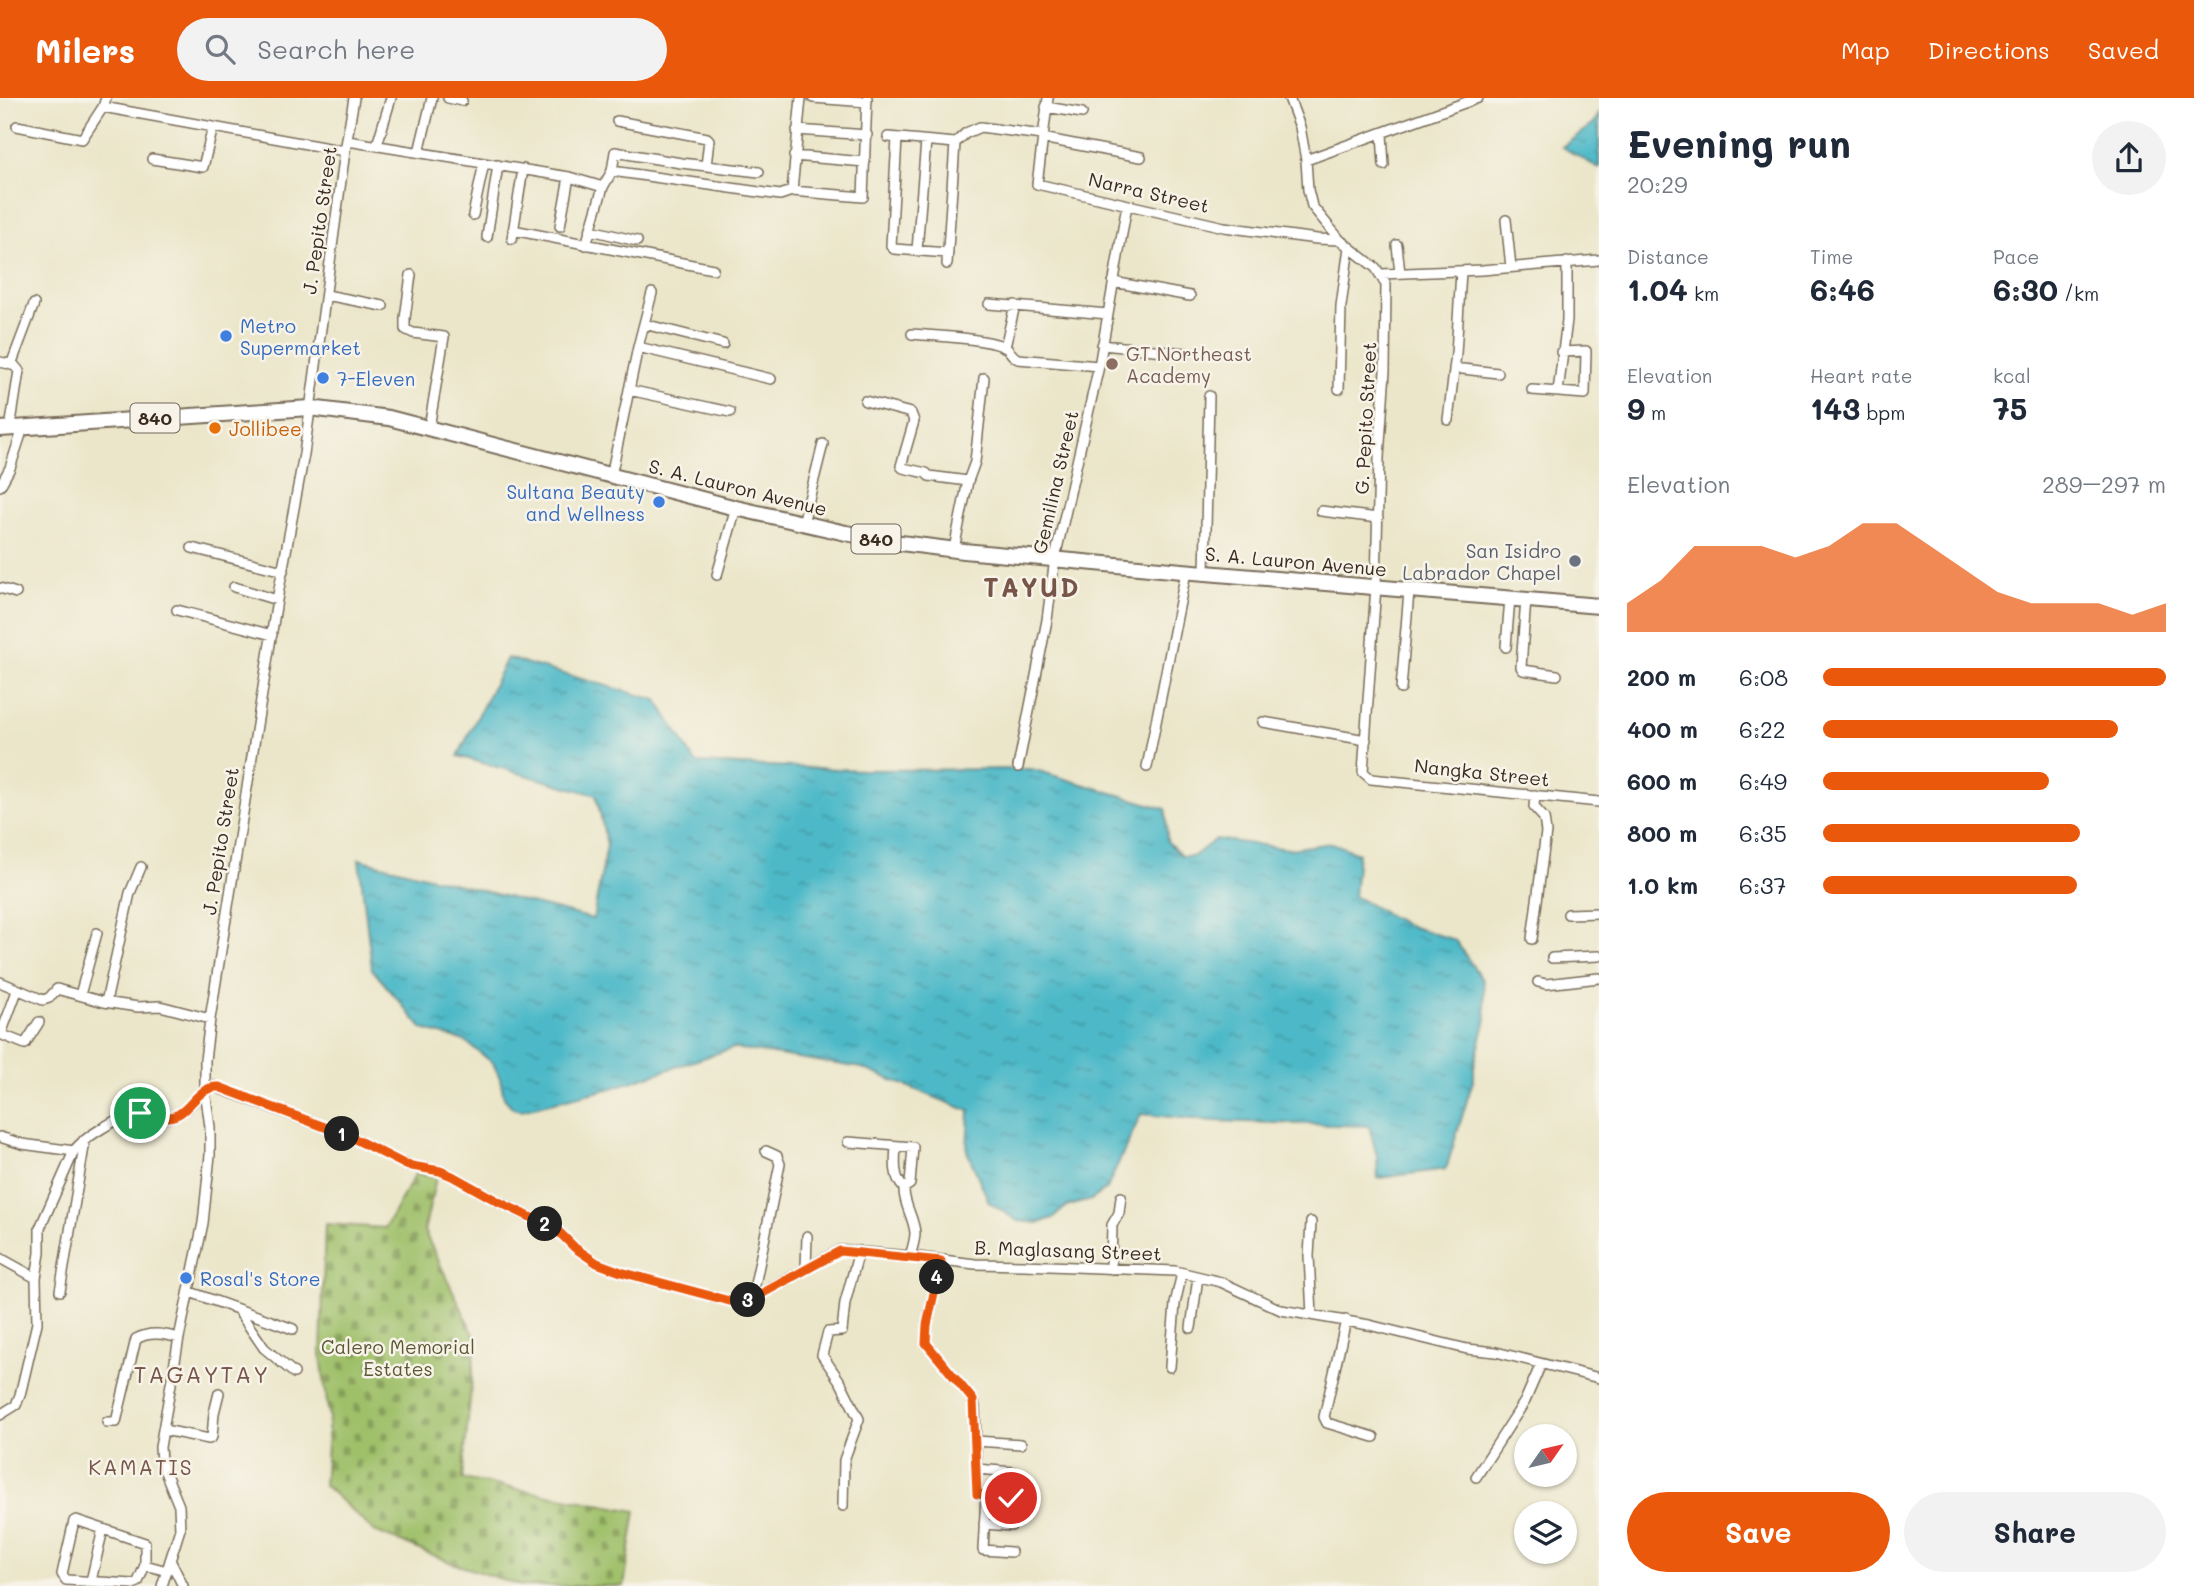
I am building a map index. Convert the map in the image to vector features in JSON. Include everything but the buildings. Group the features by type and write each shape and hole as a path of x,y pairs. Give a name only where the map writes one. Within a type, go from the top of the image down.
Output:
{"highway":[{"name":"S. A. Lauron Avenue","path":"11,429 310,408 389,418 736,508 881,540 1186,572 1599,606"}],"street":[{"name":"J. Pepito Street","path":"162,1586 180,1529 179,1506 161,1462 160,1447 203,1223 211,1127 205,1090 210,1019 310,408 354,98"},
{"path":"377,145 391,98"},
{"path":"419,152 432,98"},
{"path":"448,98 462,101"},
{"path":"792,191 801,98"},
{"path":"612,170 780,195 792,191 863,197 867,100 813,98"},
{"path":"1289,98 1300,127 1312,206 1340,240 1381,274 1461,271 1599,260"},
{"path":"1306,160 1473,99"},
{"path":"1047,102 1082,113"},
{"name":"Narra Street","path":"1047,102 1037,184 1224,226 1340,240"},
{"path":"17,125 82,139 104,103 213,127 345,151"},
{"path":"617,121 707,138 709,141 706,166"},
{"path":"152,159 203,167 213,127"},
{"path":"947,264 955,143 966,133 979,127 1042,136 1141,157"},
{"path":"797,130 867,135"},
{"path":"1382,134 1384,165"},
{"path":"948,253 894,249 890,244 893,138 955,143"},
{"path":"348,141 569,177 603,187"},
{"path":"917,250 926,141"},
{"path":"586,245 603,187 612,170 615,152 759,172"},
{"path":"794,156 865,162"},
{"path":"473,215 484,163"},
{"path":"487,237 498,165"},
{"path":"523,169 512,235 586,245 713,269"},
{"path":"560,226 569,177"},
{"name":"Gemilina Street","path":"1018,767 1047,620 1055,558 1099,366 1127,205"},
{"path":"1506,220 1511,267"},
{"path":"591,230 637,241"},
{"path":"1397,245 1400,273"},
{"path":"1339,389 1341,306 1349,247"},
{"path":"1558,392 1567,320 1567,262"},
{"path":"1448,421 1461,271"},
{"name":"G. Pepito Street","path":"1363,772 1376,586 1387,299 1386,285 1381,274"},
{"path":"411,275 405,329 413,333 444,337 429,428"},
{"path":"1113,282 1189,296"},
{"path":"611,476 652,293"},
{"path":"326,295 383,306"},
{"path":"11,365 34,304"},
{"path":"989,304 1108,314"},
{"path":"1005,347 1015,305"},
{"path":"644,324 723,344"},
{"path":"912,334 988,341 1005,347 1018,359 1099,366"},
{"path":"1102,345 1186,353"},
{"path":"638,347 771,379"},
{"path":"1532,390 1584,394 1586,351 1562,352"},
{"path":"0,362 17,367 19,371 11,429 10,468 0,486"},
{"path":"1454,368 1498,373"},
{"path":"954,549 968,481 975,462 984,377"},
{"path":"629,390 730,412"},
{"path":"1205,573 1209,396"},
{"path":"865,401 911,413 913,416 902,468 929,476 968,481"},
{"path":"803,523 823,444"},
{"path":"717,575 736,508"},
{"path":"1321,511 1378,518"},
{"path":"192,548 283,571"},
{"path":"1147,767 1186,572"},
{"path":"234,587 277,600"},
{"path":"0,588 16,593"},
{"path":"1401,688 1409,590"},
{"path":"1506,647 1510,598"},
{"path":"1526,599 1521,667 1523,670 1557,675"},
{"path":"177,610 272,635"},
{"path":"1263,722 1366,740"},
{"name":"Nangka Street","path":"1363,772 1371,779 1599,802"},
{"path":"1532,939 1546,832 1545,818 1534,807 1535,795"},
{"path":"106,1002 130,893 141,867"},
{"path":"1568,914 1599,914"},
{"path":"80,995 97,933"},
{"path":"1552,958 1599,956"},
{"path":"1538,982 1546,984 1599,978"},
{"path":"0,982 43,1000 49,998 57,989 106,1002 138,1007 160,1006 210,1019"},
{"path":"17,991 1,1034 25,1044 40,1022"},
{"name":"B. Maglasang Street","path":"205,1090 213,1086 219,1087 351,1137 406,1165 440,1171 557,1230 575,1248 597,1263 737,1303 752,1299 840,1251 975,1264 1182,1273 1229,1286 1281,1310 1408,1333 1599,1378"},
{"path":"0,1415 16,1405 20,1395 37,1324 36,1278 40,1228 74,1151 83,1141 129,1114 169,1118 177,1115 205,1090"},
{"path":"0,1137 22,1144 74,1151"},
{"path":"60,1291 83,1141"},
{"path":"848,1142 914,1147 909,1184 904,1188"},
{"path":"896,1146 895,1170 898,1183 904,1188"},
{"path":"752,1299 780,1164 777,1156 766,1151"},
{"path":"904,1188 904,1199 915,1230 910,1256"},
{"path":"1111,1269 1112,1224 1119,1213 1121,1197"},
{"path":"1311,1222 1309,1256 1312,1315"},
{"path":"806,1269 807,1236"},
{"path":"843,1506 844,1460 859,1419 841,1383 822,1354 828,1332 842,1331 845,1303 859,1251"},
{"path":"0,1258 36,1278"},
{"path":"941,1261 927,1325 926,1343 973,1400 977,1494 1011,1498"},
{"path":"1170,1367 1175,1304 1182,1273"},
{"path":"1191,1328 1198,1277"},
{"path":"190,1292 293,1329"},
{"path":"238,1310 264,1348 294,1373"},
{"path":"1346,1320 1324,1417 1327,1423 1374,1437"},
{"path":"107,1422 116,1422 136,1339 143,1335 161,1333 179,1338"},
{"path":"1476,1477 1525,1401 1541,1364"},
{"path":"163,1430 209,1439 212,1437 219,1393"},
{"path":"976,1441 1021,1444"},
{"path":"976,1469 1014,1472"},
{"path":"986,1495 983,1550 1011,1552"},
{"path":"76,1520 103,1530 145,1543 145,1565 136,1583 66,1580 63,1577 72,1524 76,1520"},
{"path":"984,1524 1011,1526"},
{"path":"90,1581 103,1530"},
{"path":"170,1560 183,1586"},
{"path":"145,1565 167,1571"}],"green space":[{"name":"Calero Memorial Estates","path":"416,1173 436,1178 424,1231 476,1339 462,1479 636,1511 624,1586 522,1586 452,1563 374,1531 324,1485 329,1418 321,1355 325,1224 385,1228"}],"water":[{"path":"1599,114 1599,168 1562,147 1594,123"},
{"path":"507,658 657,700 696,763 863,770 1032,769 1166,809 1167,841 1181,856 1194,856 1216,839 1289,849 1332,843 1358,853 1354,896 1406,925 1455,940 1483,981 1486,1019 1474,1066 1474,1077 1446,1169 1378,1178 1377,1156 1369,1126 1213,1121 1141,1114 1107,1188 1091,1200 1067,1206 1053,1218 1038,1223 1018,1221 989,1202 967,1151 969,1111 862,1068 733,1048 612,1088 521,1110 513,1108 504,1098 500,1078 493,1063 465,1041 423,1029 372,969 359,859 593,919 607,845 596,795 458,756"}],"place":[{"name":"Metro Supermarket","path":"226,336"},
{"name":"GT Northeast Academy","path":"1112,364"},
{"name":"7-Eleven","path":"323,378"},
{"name":"Jollibee","path":"215,428"},
{"name":"Sultana Beauty and Wellness","path":"659,502"},
{"name":"San Isidro Labrador Chapel","path":"1575,561"},
{"name":"Rosal's Store","path":"186,1278"}],"district":[{"name":"TAYUD","path":"1032,587"},
{"name":"TAGAYTAY","path":"202,1374"},
{"name":"KAMATIS","path":"141,1466"}],"route":[{"path":"140,1113 169,1118 177,1115 205,1090 213,1086 219,1087 351,1137 406,1165 452,1176 557,1230 575,1248 597,1263 737,1303 752,1299 840,1251 941,1261 927,1325 926,1343 973,1400 977,1494 1011,1498"}]}
